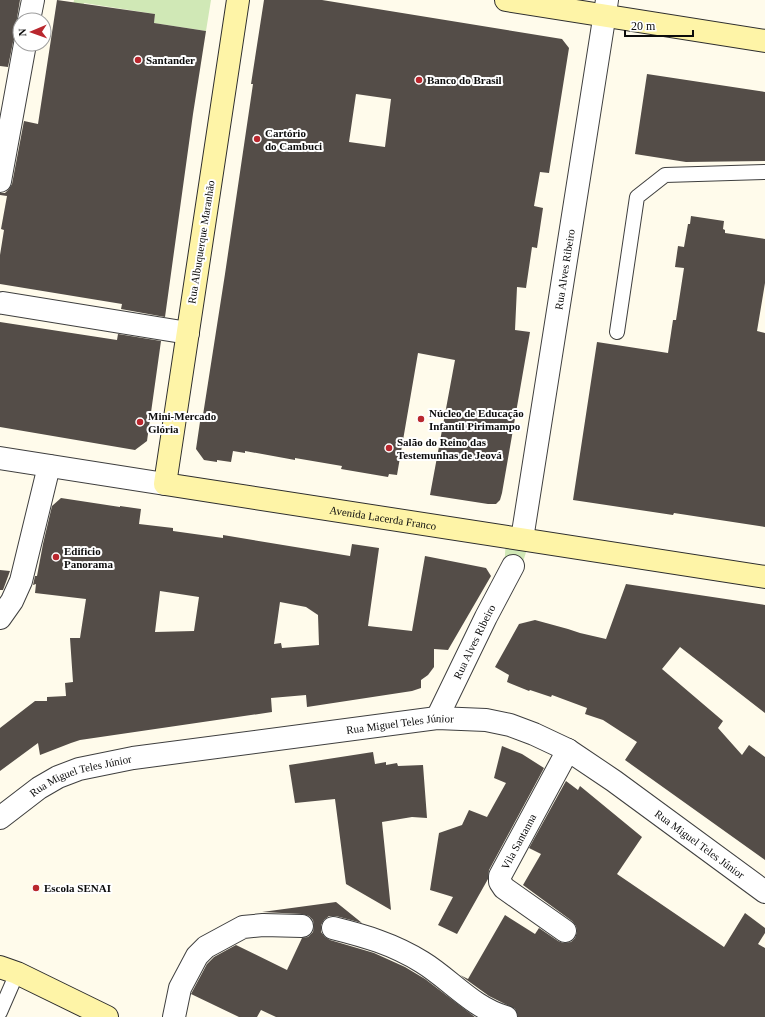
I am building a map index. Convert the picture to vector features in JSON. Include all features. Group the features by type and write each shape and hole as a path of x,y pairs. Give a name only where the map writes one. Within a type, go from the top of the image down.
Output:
{"street":[{"path":"31,12 33,0"},
{"name":"Rua Albuquerque Maranhão","path":"165,484 238,0"},
{"path":"506,0 606,8 765,41"},
{"name":"Rua Alves Ribeiro","path":"522,539 606,8"},
{"path":"0,181 24,52"},
{"path":"3,303 188,333"},
{"name":"Avenida Lacerda Franco","path":"0,458 765,577"},
{"path":"0,618 12,601 21,581 49,466"},
{"name":"Rua Alves Ribeiro","path":"437,718 486,617 514,566"},
{"name":"Rua Miguel Teles Júnior","path":"0,818 58,777 79,769 133,758 437,718 486,720 510,725 534,734 568,750 614,781 765,892"},
{"name":"Vila Santanna","path":"566,931 504,888 500,882 500,876 568,750"},
{"path":"174,1017 180,988 197,956 206,947 243,927 263,924 302,926"},
{"path":"333,928 375,939 398,948 423,962 477,1004 506,1017"},
{"path":"8,970 107,1017"}],"lane":[{"path":"617,332 637,197 665,175 765,172"},
{"path":"0,1012 8,970"}],"green space":[{"path":"74,0 211,0 206,31 154,23 155,14 84,3 82,12 72,10"},
{"path":"506,540 528,546 521,568 504,568"}],"building":[{"path":"0,0 20,0 18,12 12,12 12,47 8,67 0,66"},
{"path":"57,0 155,14 154,23 206,31 165,317 121,309 122,304 0,284 0,255 4,230 1,229 7,196 0,195 0,193 5,193 12,184 24,121 38,124 49,52 52,52 52,33"},
{"path":"264,0 322,0 562,39 569,48 549,173 540,172 534,206 543,208 537,248 532,247 526,288 517,287 515,330 530,332 502,493 500,500 496,504 430,495 455,360 418,353 397,475 389,474 388,477 341,469 342,466 295,458 295,460 245,451 245,453 233,451 231,462 217,460 217,462 204,460 196,449 201,415 203,415 225,274 253,84 251,84","holes":["356,94 391,99 385,147 349,142"]},
{"path":"647,74 765,92 765,161 686,162 635,154"},
{"path":"691,216 724,221 723,229 725,230 725,233 765,239 765,283 757,331 765,333 765,527 573,500 597,342 668,353 673,320 676,320 684,268 675,267 678,246 684,247"},
{"path":"0,322 117,340 118,334 161,341 147,441 135,450 0,427"},
{"path":"61,498 141,509 139,524 173,528 173,531 223,538 223,535 350,556 352,544 379,548 368,626 412,631 425,556 486,568 491,576 448,650 434,649 434,667 428,675 421,680 421,688 412,691 307,707 306,695 271,698 272,712 80,740 40,755 38,743 0,771 0,728 35,701 47,701 47,697 66,696 65,683 73,682 70,638 80,638 86,599 35,593 36,584 33,585 35,576 37,576 52,506","holes":["160,591 199,597 194,631 155,632","280,602 306,607 318,615 319,645 282,648 281,643 274,644"]},
{"path":"0,570 10,571 3,590 0,590"},
{"path":"626,584 765,605 765,713 680,647 662,669 723,721 718,728 742,755 749,745 765,757 765,860 625,760 637,742 603,720 585,714 587,708 552,695 551,697 530,690 529,691 507,682 509,675 495,667 519,624 535,620 606,639"},
{"path":"502,746 522,754 544,768 489,870 488,879 457,934 438,925 453,897 430,890 439,833 462,825 469,810 487,817 506,783 494,778"},
{"path":"373,752 375,764 386,762 386,765 397,763 398,766 423,765 427,818 412,817 382,822 391,910 346,884 335,799 295,803 289,765"},
{"path":"566,781 578,790 580,786 642,837 617,874 724,947 745,913 765,928 765,933 758,944 765,948 765,1017 518,1017 515,1009 489,996 460,975 468,979 505,915 535,934 539,928 563,943 571,942 575,938 577,932 576,926 572,921 523,885 541,854 529,848"},
{"path":"336,902 362,923 336,916 329,916 321,925 321,932 325,937 330,940 374,953 405,967 425,979 475,1017 276,1017 261,1010 257,1017 239,1017 191,994 207,964 214,957 236,945 287,970 302,938 308,937 313,932 313,920 309,916 302,914 262,912"}],"place":[{"name":"Santander","path":"138,60"},
{"name":"Banco do Brasil","path":"419,80"},
{"name":"Cartório do Cambuci","path":"257,139"},
{"name":"Núcleo de Educação Infantil Pirimampo","path":"421,419"},
{"name":"Mini-Mercado Glória","path":"140,422"},
{"name":"Salão do Reino das Testemunhas de Jeová","path":"389,448"},
{"name":"Edificio Panorama","path":"56,557"},
{"name":"Escola SENAI","path":"36,888"}]}
